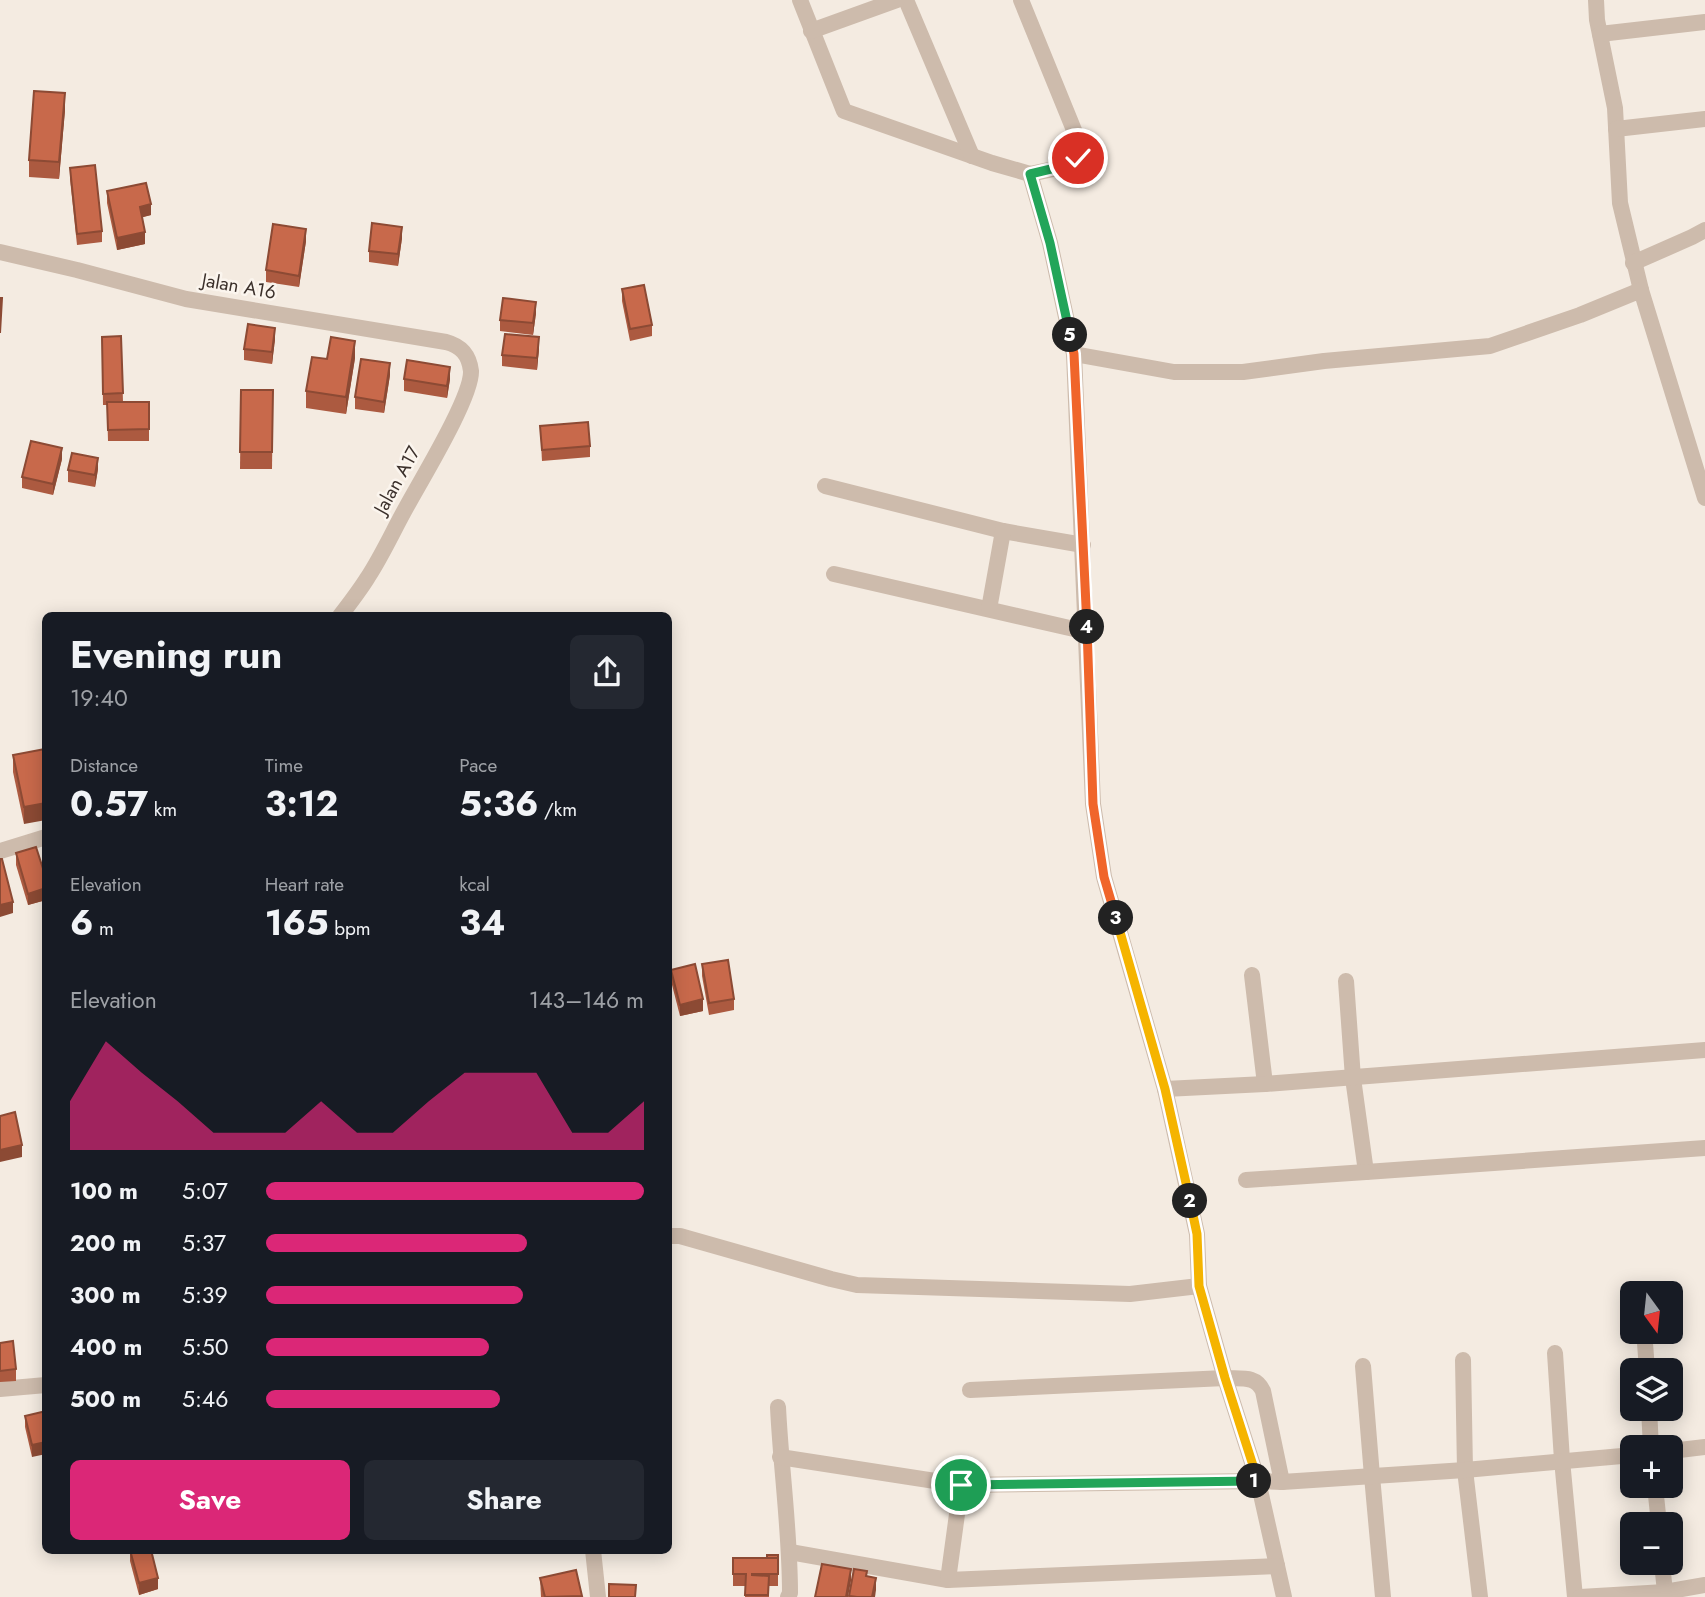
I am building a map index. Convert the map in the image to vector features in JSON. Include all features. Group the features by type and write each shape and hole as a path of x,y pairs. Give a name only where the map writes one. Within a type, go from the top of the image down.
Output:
{"street":[{"path":"800,0 844,111 1030,174 1072,164 1078,158 1080,150 1021,0"},
{"path":"811,31 897,0"},
{"path":"906,0 972,156"},
{"path":"1596,0 1615,108 1619,203 1633,263 1705,498"},
{"path":"1600,34 1705,22"},
{"path":"1616,129 1705,119"},
{"path":"1030,174 1050,243 1074,354 1093,804 1104,877 1165,1089 1197,1234 1199,1286 1258,1481 1284,1597"},
{"path":"1633,263 1705,230"},
{"name":"Jalan A16","path":"0,252 186,299 446,342 458,346 468,357"},
{"path":"1074,354 1174,372 1243,372 1324,361 1490,346 1580,315 1641,290"},
{"name":"Jalan A17","path":"343,612 369,575 448,430 468,389 471,373 468,357"},
{"path":"825,486 1003,531 1083,545"},
{"path":"989,609 1003,531"},
{"path":"834,574 1087,632"},
{"path":"0,851 42,838"},
{"path":"1252,975 1265,1084"},
{"path":"1346,981 1353,1078 1366,1172"},
{"path":"1165,1089 1353,1078 1705,1050"},
{"path":"1246,1180 1705,1148"},
{"path":"672,1236 857,1285 1130,1294 1199,1286"},
{"path":"1555,1353 1562,1460 1577,1597 1665,1592 1705,1585"},
{"path":"1462,1360 1465,1470 1480,1597"},
{"path":"1363,1366 1383,1597"},
{"path":"970,1390 1225,1378 1256,1381 1263,1391 1282,1482"},
{"path":"0,1389 42,1385"},
{"path":"778,1407 780,1457 790,1552 788,1597"},
{"path":"1683,1450 1705,1447"},
{"path":"780,1457 961,1485 1282,1482 1465,1470 1620,1455"},
{"path":"948,1580 961,1485"},
{"path":"790,1552 948,1580 1277,1566"},
{"path":"593,1554 598,1597"},
{"path":"1663,1575 1665,1592"}],"building":[{"path":"34,91 65,93 59,162 29,160"},
{"path":"95,165 102,231 77,234 70,168"},
{"path":"146,183 151,204 140,207 145,232 117,238 107,191"},
{"path":"372,223 402,227 398,254 369,251"},
{"path":"273,224 306,229 299,276 266,270"},
{"path":"644,285 652,325 630,329 622,289"},
{"path":"0,298 2,298 0,333"},
{"path":"503,298 536,302 533,323 500,320"},
{"path":"248,324 275,328 272,352 244,349"},
{"path":"505,334 539,337 537,358 502,355"},
{"path":"121,336 123,393 103,394 102,337"},
{"path":"331,337 355,341 346,397 306,391 312,357 327,359"},
{"path":"361,359 390,363 384,402 355,397"},
{"path":"407,360 450,367 447,386 404,379"},
{"path":"241,390 273,390 272,452 240,452"},
{"path":"107,402 149,402 149,429 108,430"},
{"path":"588,422 590,446 542,450 540,426"},
{"path":"31,441 62,448 53,484 22,477"},
{"path":"72,453 98,458 95,475 68,470"},
{"path":"42,750 42,804 24,807 13,755"},
{"path":"36,847 42,866 42,889 28,894 16,853"},
{"path":"0,859 13,902 0,905"},
{"path":"728,960 734,999 709,1003 702,964"},
{"path":"695,964 703,999 680,1005 672,970"},
{"path":"15,1112 22,1145 0,1150 0,1116"},
{"path":"13,1341 16,1369 0,1371 0,1343"},
{"path":"42,1412 42,1443 32,1445 25,1416"},
{"path":"131,1554 152,1554 158,1578 139,1583"},
{"path":"767,1555 778,1555 778,1558 767,1558"},
{"path":"733,1558 778,1558 778,1574 752,1574 769,1576 768,1595 745,1595 746,1574 733,1574"},
{"path":"822,1564 851,1569 846,1597 815,1597"},
{"path":"854,1569 867,1571 866,1576 876,1578 872,1597 849,1596"},
{"path":"576,1570 582,1596 545,1597 540,1578"},
{"path":"609,1584 636,1585 635,1597 609,1597"}],"route":[{"path":"961,1485 1258,1481 1199,1286 1197,1234 1165,1089 1104,877 1093,804 1074,354 1050,243 1030,174 1072,164 1078,158"}]}
